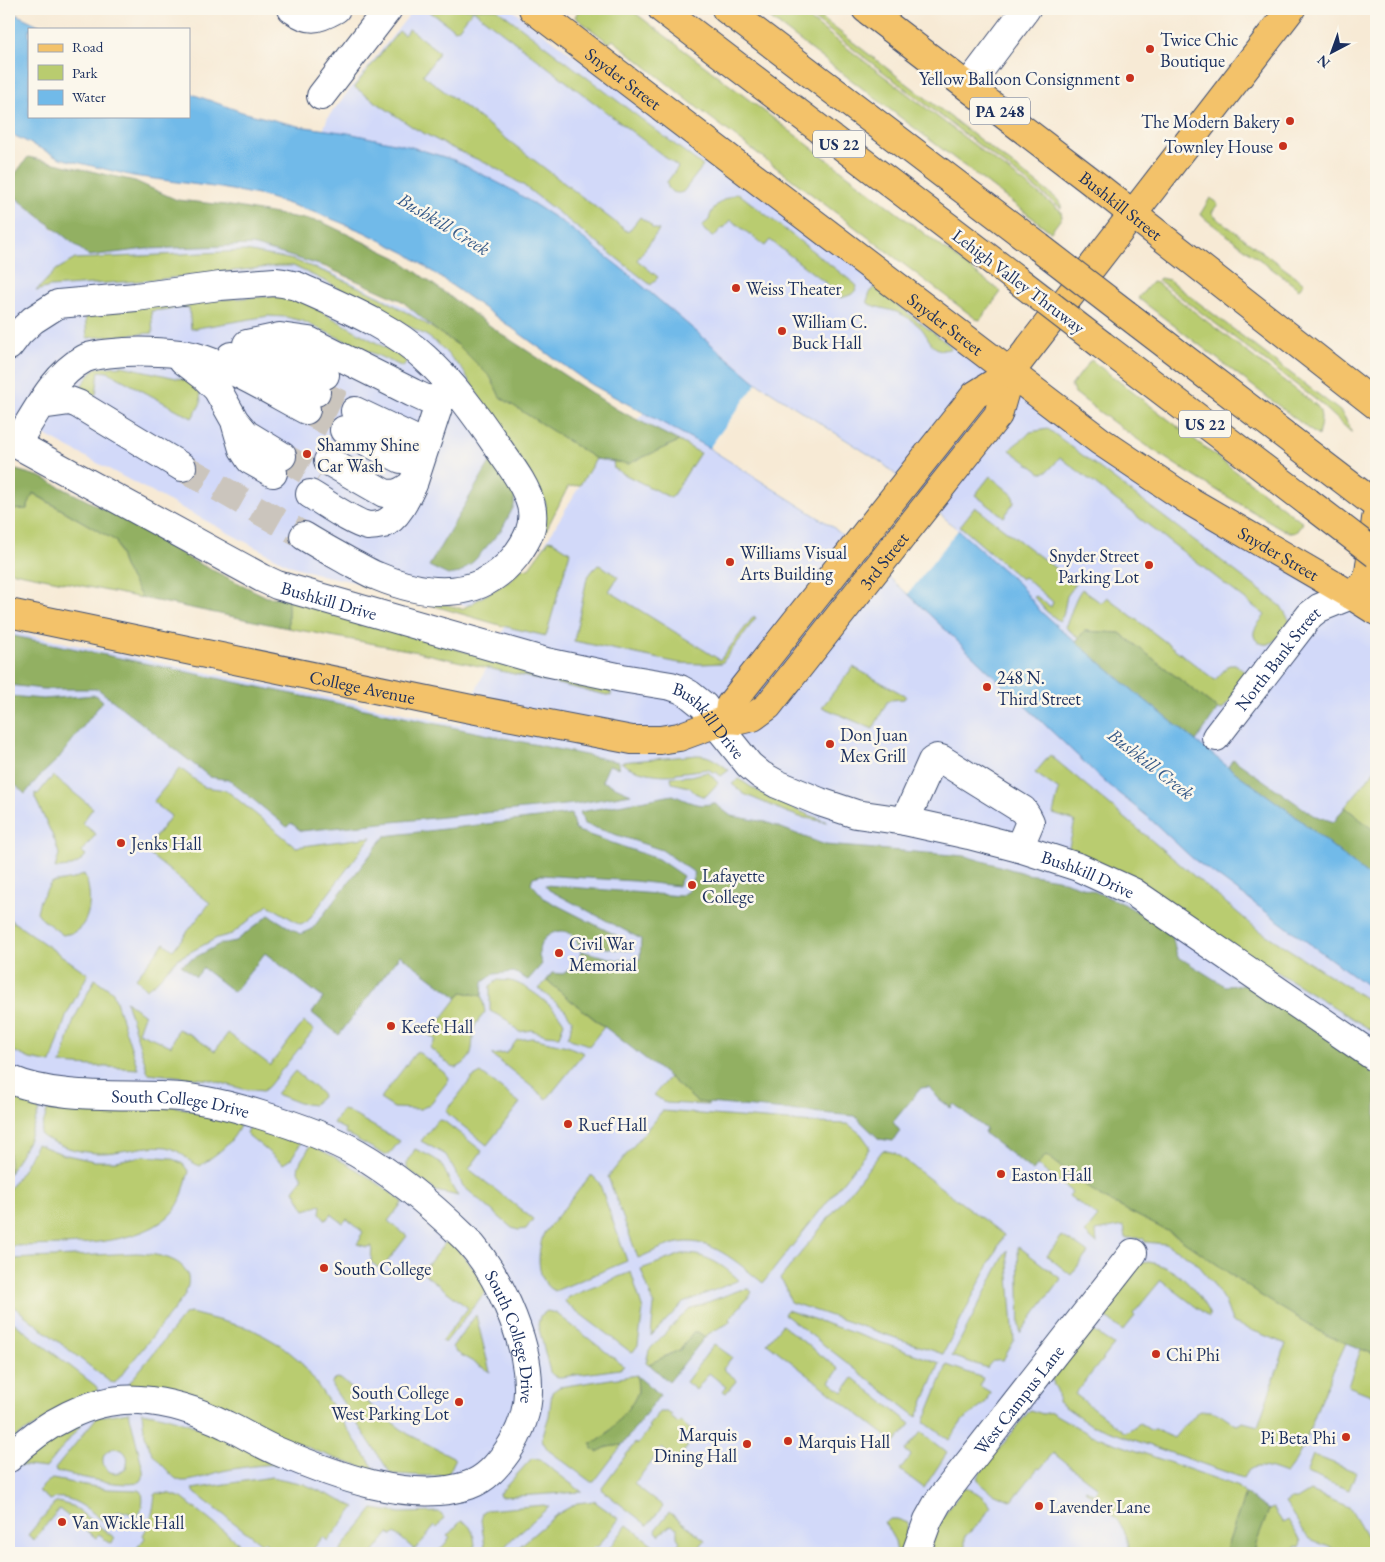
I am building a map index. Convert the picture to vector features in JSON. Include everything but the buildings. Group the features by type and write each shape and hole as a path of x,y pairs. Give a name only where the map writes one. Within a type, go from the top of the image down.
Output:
{"main road":[{"name":"Snyder Street","path":"533,9 1100,441 1143,471 1238,530 1376,611"},
{"name":"Lehigh Valley Thruway","path":"662,9 1376,554"},
{"name":"US 22","path":"726,9 1376,505"},
{"name":"Bushkill Street","path":"866,9 1133,214 1376,405"},
{"name":"3rd Street","path":"1010,373 998,415 768,706 753,717 722,721 730,705 975,395 1010,373 1292,9"},
{"path":"1351,595 1366,582 1369,573 1376,519"},
{"name":"College Avenue","path":"9,613 466,708 632,740 660,740 679,737 722,721"}],"street":[{"path":"292,9 299,14 313,19 336,9"},
{"path":"322,96 381,18 351,9"},
{"path":"968,86 1026,9"},
{"path":"9,346 33,320 58,304 136,297 220,286 283,283 297,286 376,323 424,357 435,417 413,484 397,512 384,514 369,509 319,478 392,495 401,492 413,484"},
{"path":"194,354 280,337 309,341 426,399 435,417 417,459 401,459 354,412 420,422 428,422 435,417 485,428 515,472 531,505 532,526 527,539 511,561 488,581 472,588 438,592 404,586 375,576 304,536"},
{"path":"12,442 41,405 50,390 66,372 85,358 114,353 141,351 250,359 316,392 276,350 247,344"},
{"path":"194,354 204,376 217,388 237,407 254,419 282,456 246,434 235,422 217,388"},
{"path":"41,405 70,401 78,404 182,467"},
{"name":"Bushkill Drive","path":"12,442 277,585 546,662 680,689 697,700 722,721 749,765 761,775 777,784 820,802 856,814 905,821 969,835 1020,848 1078,867 1133,892 1376,1058"},
{"name":"North Bank Street","path":"1216,737 1310,615 1319,608 1351,595"},
{"path":"905,821 932,761 937,758 942,759 1023,810 1030,822 1020,848"},
{"name":"South College Drive","path":"9,1079 50,1090 88,1094 183,1098 221,1104 293,1125 357,1153 386,1171 411,1190 473,1246 499,1287 517,1329 526,1368 528,1387 522,1423 515,1440 498,1464 488,1475 471,1485 448,1490 404,1491 376,1486 276,1451 222,1423 189,1410 140,1400 104,1403 70,1414 37,1434 9,1458"},
{"name":"West Campus Lane","path":"916,1553 928,1520 938,1502 1133,1253"}],"shaded area":[{"name":"Lafayette College","path":"414,9 511,9 601,76 1346,608 1376,627 1376,1553 9,1553 9,631 460,725 538,555 597,457 669,390 304,182 328,117"},
{"path":"9,192 55,230 273,244 451,329 587,453 480,608 321,575 289,565 9,416"}],"green space":[{"path":"431,9 497,9 703,166 683,192 672,192 668,188 667,182 678,167 473,10 458,29 455,30 429,11"},
{"path":"579,9 630,9 1001,292 980,320 976,319 699,109 613,40 609,43 575,17"},
{"path":"758,9 796,9 1061,211 1062,217 1051,232"},
{"path":"801,9 810,9 1057,199 1061,208"},
{"path":"409,29 438,51 438,55 423,75 628,232 640,217 651,225 652,228 659,230 637,260 658,277 651,285 523,185 492,166 414,128 354,87 399,31 404,35"},
{"path":"28,157 135,181 177,200 225,205 322,222 397,258 500,333 616,409 679,441 628,464 596,459 500,397 491,378 458,345 438,332 402,301 326,267 252,245 146,249 89,256 9,192 9,182"},
{"path":"738,193 855,284 857,286 855,291 851,295 840,298 841,295 770,240 765,246 731,220 714,237 705,231 702,226 709,220 716,206 723,200"},
{"path":"1210,198 1218,204 1212,212 1214,216 1304,283 1299,289 1204,218 1201,213"},
{"path":"246,251 294,260 330,274 380,297 423,322 458,345 491,378 500,397 596,459 580,485 568,487 543,536 546,504 462,369 437,343 427,336 331,284 293,266 278,266 153,280 50,287 36,291 56,270 75,259"},
{"path":"1160,278 1169,280 1340,411 1352,433 1320,403 1158,280"},
{"path":"1152,282 1157,283 1317,406 1321,417 1318,436 1138,298"},
{"path":"874,287 952,348 941,350 933,346 916,323 895,311 869,304 867,301"},
{"path":"292,295 407,360 403,367 302,321 286,317 268,316 191,329 189,307 151,311 153,333 87,338 85,315 49,319 147,304"},
{"path":"1091,360 1303,523 1296,532 1292,533 1284,530 1176,465 1124,430 1074,392 1071,386"},
{"path":"122,366 190,381 200,392 201,403 192,418 108,372 99,371 96,394 89,398 79,393 81,386 95,368"},
{"path":"1048,429 1281,606 1290,621 1276,639 1268,644 1262,644 1257,640 1254,635 1255,630 1265,615 1060,457 1050,469 1041,473 1010,450 1030,432"},
{"path":"679,441 700,453 671,498 614,469 613,461 628,464"},
{"path":"495,461 515,494 514,506 502,529 475,560 460,573 448,575 429,566 490,462"},
{"path":"9,468 41,477 133,524 190,559 267,597 288,598 288,628 142,598 124,567 116,541 33,493 27,509 9,510"},
{"path":"990,476 1013,495 1014,503 1004,517 975,495"},
{"path":"32,493 116,541 124,567 142,598 9,571 9,510 27,509"},
{"path":"975,507 1076,584 1067,596 1063,616 1059,621 1046,611 1034,597 1036,596 1051,607 1053,602 1024,577 1021,579 960,526"},
{"path":"549,540 570,552 546,636 503,626 359,584 360,581 462,609 511,580 521,568 528,569"},
{"path":"598,565 618,577 609,591 720,660 754,616 756,618 722,663 679,663 574,641 587,578"},
{"path":"1082,589 1101,603 1107,597 1215,680 1229,665 1236,665 1250,676 1222,710 1218,709 1120,633 1084,631 1079,638 1065,627"},
{"path":"288,598 441,645 611,691 611,696 413,651 288,628"},
{"path":"1084,631 1120,633 1218,709 1196,741 1076,642"},
{"path":"9,635 619,762 619,768 609,765 602,781 631,794 575,804 301,831 291,823 287,827 229,780 210,777 98,689 43,689 9,685"},
{"path":"853,667 906,696 904,699 887,702 873,729 822,707"},
{"path":"96,695 103,701 58,759 38,778 25,794 9,779 9,696 43,699"},
{"path":"698,755 711,758 729,770 721,776 708,769 663,775 632,769 621,762"},
{"path":"1050,755 1257,929 1376,1005 1376,1033 1219,936 1067,855 1075,821 1053,814 1059,790 1035,773"},
{"path":"1233,759 1313,815 1334,822 1345,807 1376,832 1376,882 1290,812 1228,767"},
{"path":"180,768 204,787 226,790 296,847 371,837 307,922 300,924 268,905 232,934 217,938 177,959 156,982 146,989 136,978 164,943 173,950 210,903 145,851 171,816 153,802"},
{"path":"1376,769 1376,832 1345,807"},
{"path":"708,772 718,783 706,796 695,793 689,787 672,783 671,777 690,776"},
{"path":"53,776 93,808 82,823 96,834 82,852 86,855 83,859 73,866 65,868 55,868 59,854 35,798 35,793 38,794"},
{"path":"739,779 771,798 827,822 800,817 744,794 732,784"},
{"path":"673,795 703,805 714,803 731,816 766,822 825,845 965,856 1027,874 1057,879 1091,890 1124,904 1171,931 1177,956 1225,986 1247,985 1376,1068 1376,1355 1326,1335 1260,1295 1177,1236 1101,1197 1046,1155 1033,1171 984,1133 986,1129 954,1104 951,1108 939,1099 929,1087 921,1088 893,1122 900,1131 893,1141 879,1139 855,1116 697,1102 669,1077 547,980 552,973 563,974 572,967 579,959 581,951 618,960 640,959 641,939 549,890 545,885 680,896 688,891 695,873 662,850 584,824 580,812"},
{"path":"571,814 575,830 658,859 683,876 678,886 541,875 533,877 531,883 545,899 633,944 633,950 619,950 578,944 569,933 558,931 552,933 543,941 539,954 542,964 528,980 514,972 494,974 483,982 482,996 462,992 458,998 400,955 339,1035 312,1013 323,998 265,953 234,992 203,968 196,977 181,965 220,944 236,941 269,915 300,934 312,929 385,836"},
{"path":"84,874 87,880 89,897 88,914 80,928 73,933 63,935 43,920 37,912 40,900 51,883 73,879"},
{"path":"9,919 88,974 67,1014 51,1063 30,1059 9,1049"},
{"path":"95,979 113,992 138,1069 61,1064 74,1019"},
{"path":"498,980 517,983 548,1004 564,1023 559,1036 546,1035 531,1030 519,1032 507,1020 490,1011 490,986"},
{"path":"547,980 604,1027 589,1046 568,1037 572,1020 565,1010 539,989"},
{"path":"462,992 482,996 485,1012 475,1027 470,1056 456,1068 452,1067 430,1048 436,1040 429,1035"},
{"path":"126,1001 144,1015 138,1032 171,1046 178,1029 215,1051 228,1033 270,1065 304,1022 314,1030 268,1087 263,1091 243,1089 211,1080 148,1073"},
{"path":"532,1038 567,1046 584,1053 547,1099 492,1055 507,1053 517,1040"},
{"path":"417,1051 447,1075 448,1081 431,1103 425,1107 420,1109 394,1108 380,1099"},
{"path":"295,1071 321,1093 322,1097 313,1105 299,1103 276,1094"},
{"path":"481,1073 520,1103 487,1145 446,1111 472,1078"},
{"path":"669,1077 697,1102 708,1103 708,1105 666,1103 654,1095"},
{"path":"9,1088 44,1097 28,1141 9,1174"},
{"path":"51,1098 173,1106 242,1121 230,1142 200,1166 167,1147 149,1147 98,1153 75,1150 52,1142 40,1134"},
{"path":"342,1110 400,1141 390,1153 383,1154 345,1133 346,1130 333,1123"},
{"path":"662,1111 848,1124 861,1134 869,1145 869,1149 763,1283 728,1256 718,1250 697,1243 673,1244 638,1258 608,1177"},
{"path":"437,1121 444,1121 482,1151 469,1169 533,1219 526,1229 518,1230 512,1228 463,1186 446,1155 421,1141"},
{"path":"250,1124 302,1141 291,1159 283,1164 246,1133"},
{"path":"37,1144 62,1154 94,1161 116,1161 143,1156 171,1158 183,1164 189,1172 182,1196 176,1208 162,1221 144,1231 123,1238 99,1242 9,1246 9,1189 22,1171"},
{"path":"310,1145 358,1170 403,1202 388,1221 407,1236 381,1270 371,1262 372,1246 367,1247 357,1244 363,1232 347,1219 343,1223 331,1214 326,1220 320,1213 321,1205 305,1210 303,1207 294,1190 303,1178 298,1171 301,1160"},
{"path":"415,1149 440,1163 458,1196 436,1191 407,1169 407,1163"},
{"path":"883,1150 895,1153 1004,1235 943,1354 790,1302 786,1287 780,1279"},
{"path":"1046,1155 1101,1197 1177,1236 1260,1295 1326,1335 1346,1343 1322,1396 1302,1449 1286,1474 1268,1468 1257,1467 1247,1472 1243,1478 1091,1425 1058,1402 1058,1393 1053,1384 1054,1382 1051,1380 1090,1329 1114,1345 1075,1394 1124,1432 1140,1423 1150,1430 1156,1430 1174,1438 1197,1412 1204,1411 1215,1412 1237,1425 1243,1422 1258,1426 1286,1344 1234,1323 1225,1302 1212,1282 1192,1259 1166,1244 1145,1242 1143,1238 1126,1238 1124,1226 1096,1231 1097,1244 1085,1233 1098,1217 1069,1196 1072,1192 1037,1165"},
{"path":"590,1176 593,1176 599,1182 627,1261 555,1291 544,1280 539,1265 540,1248 544,1233"},
{"path":"1062,1236 1088,1253 1071,1275 1047,1256"},
{"path":"449,1238 489,1287 445,1343 442,1341 468,1308 422,1272"},
{"path":"1018,1246 1061,1279 1020,1333"},
{"path":"1007,1250 1014,1341 1003,1360 990,1363 987,1368 952,1356"},
{"path":"136,1253 158,1255 177,1262 184,1268 188,1276 188,1286 183,1298 115,1383 110,1382 9,1303 9,1261 13,1259"},
{"path":"682,1254 690,1254 713,1261 727,1269 739,1280 683,1303 651,1336 654,1305 641,1269"},
{"path":"1149,1262 1169,1269 1186,1281 1205,1306 1210,1315 1209,1317 1161,1280 1133,1314 1135,1316 1123,1331 1100,1313 1140,1263"},
{"path":"631,1272 643,1310 638,1345 632,1353 565,1301 569,1297"},
{"path":"749,1289 752,1292 729,1320 731,1321 705,1337 698,1332 693,1332 681,1349 649,1364 646,1363 649,1350 689,1309 740,1290"},
{"path":"787,1310 940,1363 917,1417 784,1314"},
{"path":"547,1311 556,1313 624,1366 620,1369 561,1377 553,1375 550,1372 538,1325 540,1316"},
{"path":"191,1313 252,1329 282,1346 300,1361 376,1471 331,1457 242,1422 126,1387 185,1314"},
{"path":"476,1315 490,1372 456,1352 452,1347"},
{"path":"9,1319 96,1386 98,1390 9,1441"},
{"path":"782,1325 839,1369 830,1382 843,1392 853,1378 911,1424 895,1443 767,1343"},
{"path":"693,1332 698,1332 705,1337 669,1382 649,1364 681,1349"},
{"path":"714,1344 732,1357 723,1369 737,1380 726,1393 723,1391 726,1387 709,1373 696,1390 686,1382"},
{"path":"1361,1349 1376,1355 1376,1397 1348,1386"},
{"path":"947,1365 983,1378 980,1386 990,1392 985,1404 963,1420 949,1440 924,1422"},
{"path":"637,1375 638,1391 636,1397 609,1432 598,1441 597,1452 607,1447 622,1445 594,1482 591,1482 548,1450 543,1442 542,1438 549,1416 552,1392 559,1387"},
{"path":"637,1376 660,1395 622,1445 607,1447 597,1452 592,1449 591,1443 598,1441 608,1433 633,1402 638,1392"},
{"path":"336,1378 341,1379 378,1412 408,1434 453,1457 455,1460 448,1475 391,1474 332,1386 332,1382"},
{"path":"1030,1410 1043,1414 1051,1412 1089,1434 1239,1487 1245,1494 1225,1553 1129,1553 1126,1534 1121,1525 1108,1510 1085,1490 1094,1494 1098,1488 1053,1453 1040,1469 1038,1468 1012,1501 987,1490 977,1477"},
{"path":"129,1412 143,1470 141,1481 125,1484 113,1483 56,1471 55,1469 97,1417","holes":["115,1448 124,1452 128,1461 126,1468 113,1473 104,1466 104,1456 108,1451"]},
{"path":"142,1412 160,1415 194,1426 277,1464 233,1469 193,1480 182,1481 175,1478 160,1463 151,1450 144,1430"},
{"path":"660,1412 667,1412 678,1423 680,1421 692,1431 683,1442 688,1446 677,1460 662,1448 634,1484 663,1506 647,1525 603,1491 602,1487 635,1443 637,1445 650,1428 648,1426"},
{"path":"85,1420 46,1468 18,1465 40,1446"},
{"path":"921,1432 947,1453 924,1488 900,1470 911,1456 905,1451"},
{"path":"1313,1455 1356,1472 1349,1490 1306,1473"},
{"path":"532,1458 540,1460 582,1492 500,1497 499,1494"},
{"path":"272,1477 304,1484 355,1507 328,1541 323,1537 310,1553 279,1553 264,1542 262,1544 192,1489"},
{"path":"52,1479 107,1489 139,1490 142,1492 142,1506 136,1517 122,1511 115,1513 112,1528 91,1511 74,1501 66,1498 50,1500 38,1491"},
{"path":"963,1488 979,1494 991,1507 979,1524 965,1536 965,1548 975,1553 926,1553 943,1517"},
{"path":"1310,1491 1349,1507 1376,1553 1344,1553 1309,1539 1285,1503 1291,1499 1297,1499"},
{"path":"157,1493 171,1494 182,1498 251,1553 133,1553 145,1538 143,1535 153,1511 155,1495"},
{"path":"1245,1494 1269,1510 1254,1553 1225,1553"},
{"path":"594,1501 619,1519 597,1548 595,1546 585,1553 512,1553 556,1515 577,1503"},
{"path":"58,1502 72,1506 115,1538 111,1544 99,1535 96,1538 59,1509 34,1540 28,1535 54,1504"},
{"path":"544,1505 549,1507 513,1538 499,1553 486,1553 481,1520 483,1512 486,1510"},
{"path":"1273,1508 1283,1523 1288,1520 1301,1541 1300,1547 1296,1546 1290,1549 1288,1553 1255,1553 1256,1544 1269,1510"},
{"path":"373,1509 400,1513 439,1512 444,1518 437,1528 435,1526 415,1550 395,1533 392,1536 389,1533 373,1553 342,1553 339,1551"},
{"path":"669,1512 705,1540 695,1553 683,1553 675,1547 680,1542 677,1537 677,1528 671,1525 659,1535 655,1530"},
{"path":"890,1519 897,1519 908,1523 904,1553 897,1553 895,1541 884,1522"},
{"path":"461,1521 466,1523 471,1530 476,1553 437,1553 450,1538 447,1536"},
{"path":"627,1525 664,1553 609,1553 608,1550"}],"water":[{"name":"Bushkill Creek","path":"9,11 45,28 28,28 28,118 190,118 190,93 242,112 298,126 348,133 408,146 454,160 512,190 565,224 627,273 757,383 882,463 1019,584 1041,612 1059,628 1228,767 1290,812 1376,882 1376,992 1192,858 1147,816 1107,784 908,594 832,526 709,448 587,382 406,253 364,232 317,213 263,196 221,188 133,176 60,158 9,133"}],"pier":[{"path":"757,383 882,463 958,530 908,594 832,526 709,448"}],"tunnel":[{"path":"316,392 355,411"},
{"path":"306,410 344,430"},
{"path":"282,456 319,478"},
{"path":"182,467 304,536"}],"place":[{"name":"Twice Chic Boutique","path":"1150,49"},
{"name":"Yellow Balloon Consignment","path":"1130,78"},
{"name":"The Modern Bakery","path":"1290,121"},
{"name":"Townley House","path":"1283,146"},
{"name":"Weiss Theater","path":"736,288"},
{"name":"William C. Buck Hall","path":"782,331"},
{"name":"Shammy Shine Car Wash","path":"307,454"},
{"name":"Williams Visual Arts Building","path":"730,562"},
{"name":"Snyder Street Parking Lot","path":"1149,565"},
{"name":"248 N. Third Street","path":"987,687"},
{"name":"Don Juan Mex Grill","path":"830,744"},
{"name":"Jenks Hall","path":"121,843"},
{"name":"Lafayette College","path":"692,885"},
{"name":"Civil War Memorial","path":"559,953"},
{"name":"Keefe Hall","path":"391,1026"},
{"name":"Ruef Hall","path":"568,1124"},
{"name":"Easton Hall","path":"1001,1174"},
{"name":"South College","path":"324,1268"},
{"name":"Chi Phi","path":"1156,1354"},
{"name":"South College West Parking Lot","path":"459,1402"},
{"name":"Pi Beta Phi","path":"1346,1437"},
{"name":"Marquis Hall","path":"788,1441"},
{"name":"Marquis Dining Hall","path":"747,1444"},
{"name":"Lavender Lane","path":"1039,1506"},
{"name":"Van Wickle Hall","path":"62,1522"}]}
